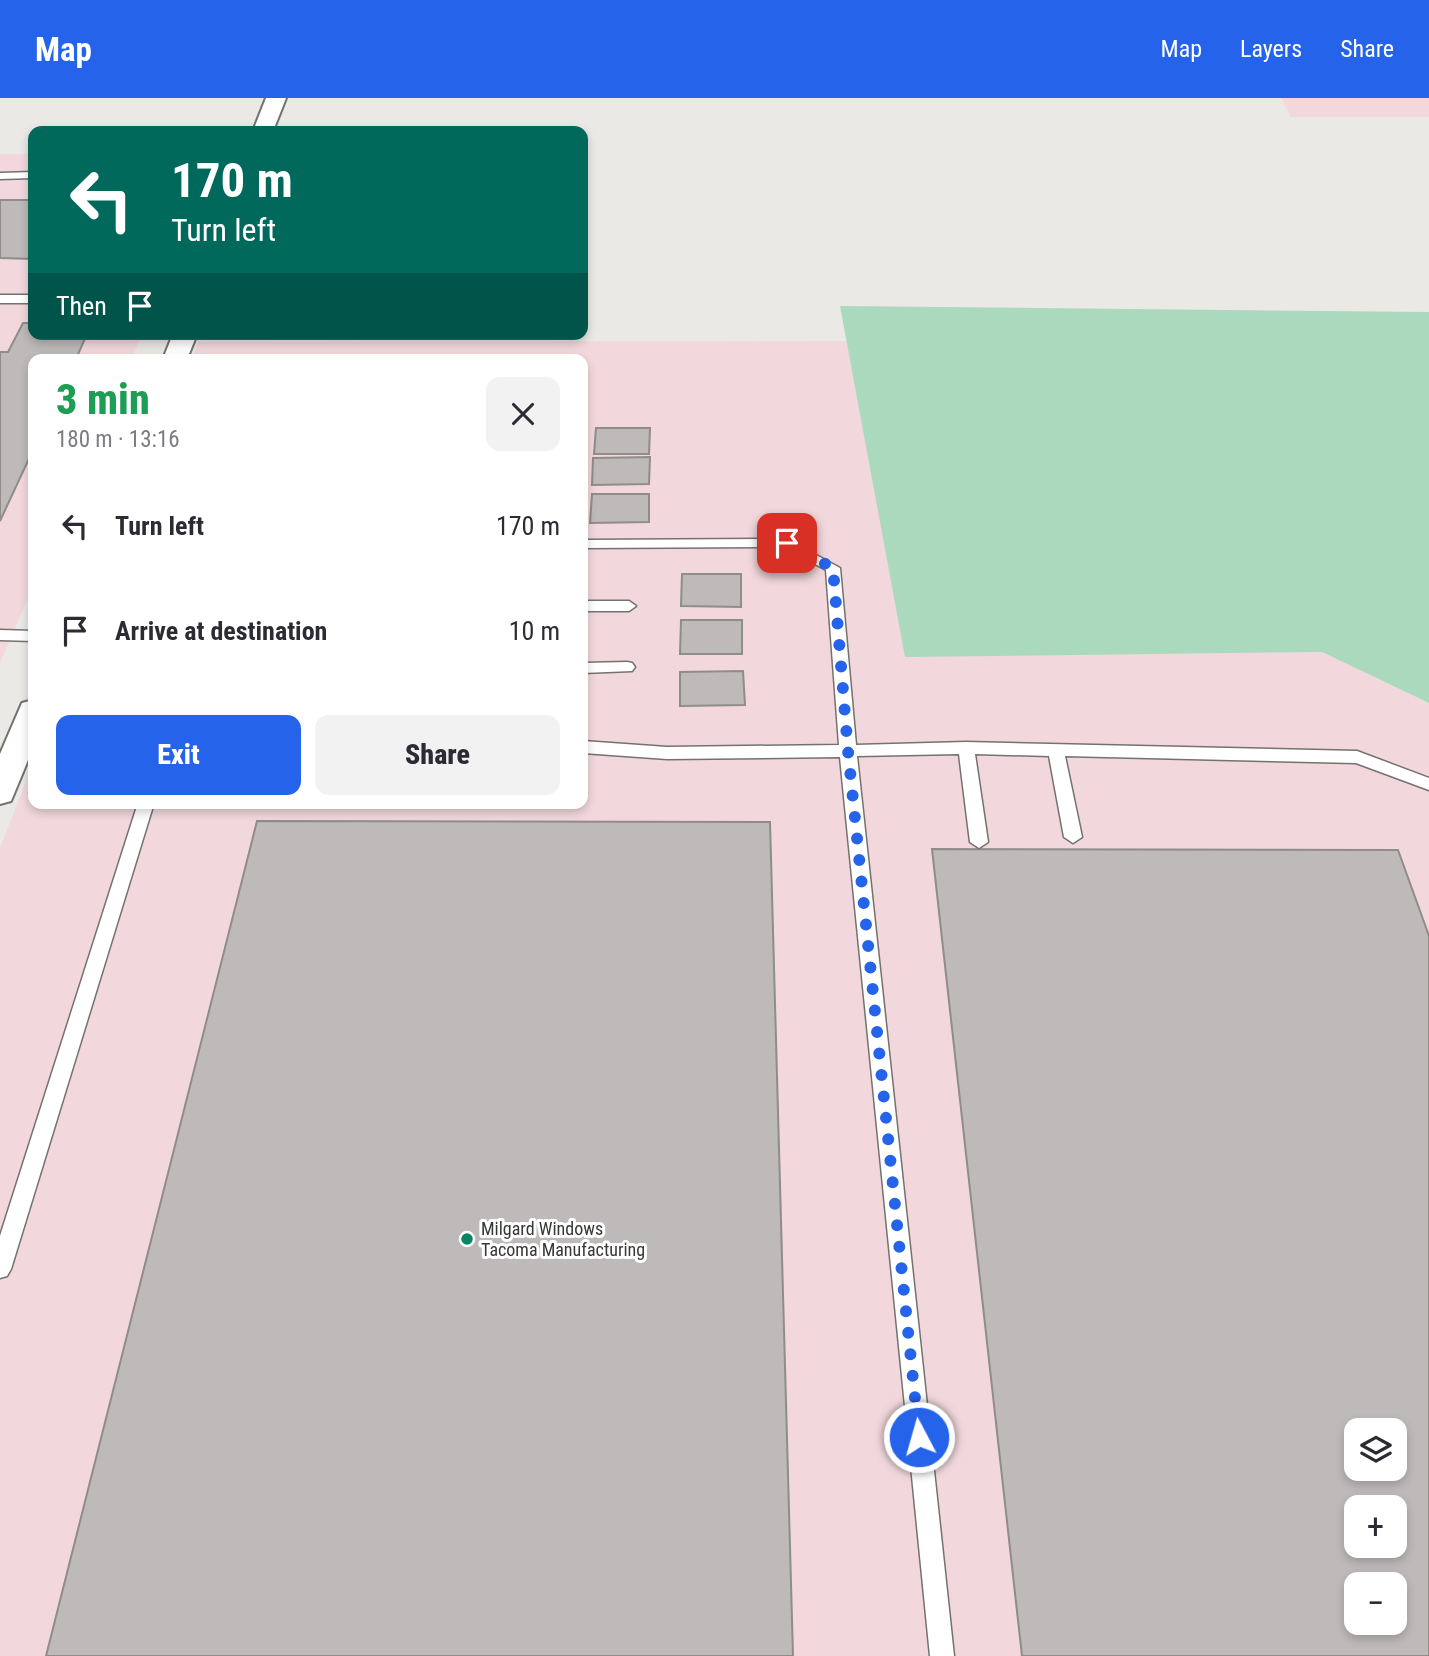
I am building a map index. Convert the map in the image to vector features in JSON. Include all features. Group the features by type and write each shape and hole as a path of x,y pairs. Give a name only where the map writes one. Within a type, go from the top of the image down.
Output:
{"street":[{"path":"265,126 275,98"},
{"path":"0,793 28,723"}],"lane":[{"path":"0,176 28,175"},
{"path":"0,299 28,299"},
{"path":"588,544 787,543 833,568 848,751 942,1656"},
{"path":"588,606 629,606"},
{"path":"0,635 28,636"},
{"path":"588,668 627,667"},
{"path":"588,747 667,753 966,748 1357,757 1429,784"},
{"path":"966,748 979,842"},
{"path":"1056,750 1073,837"},
{"path":"0,1269 144,809"}],"shaded area":[{"path":"1281,98 1429,98 1429,117 1291,117"},
{"path":"0,154 28,154 28,340 140,340 134,354 28,354 28,599 0,663"},
{"path":"847,341 906,656 1322,652 1429,703 1429,1656 0,1656 0,848 28,776 28,809 588,809 588,354 194,354 198,342"}],"green space":[{"path":"840,306 1429,312 1429,703 1322,652 905,657"}],"building":[{"path":"0,200 28,200 28,259 0,258"},
{"path":"23,323 28,323 28,340 84,340 78,354 28,354 28,461 0,521 0,352 8,352"},
{"path":"596,428 650,428 649,454 594,454"},
{"path":"650,457 649,484 592,485 593,458"},
{"path":"592,494 649,494 649,522 590,523"},
{"path":"682,574 741,574 741,607 681,606"},
{"path":"681,620 742,620 742,654 680,654"},
{"path":"743,671 745,705 680,706 680,672"},
{"name":"Milgard Windows Tacoma Manufacturing","path":"257,821 770,822 793,1656 46,1656"},
{"path":"932,849 1398,850 1429,936 1429,1656 1022,1656"}],"place":[{"name":"Milgard Windows Tacoma Manufacturing","path":"467,1239"}],"route":[{"path":"787,543 833,568 848,751 919,1437"}]}
